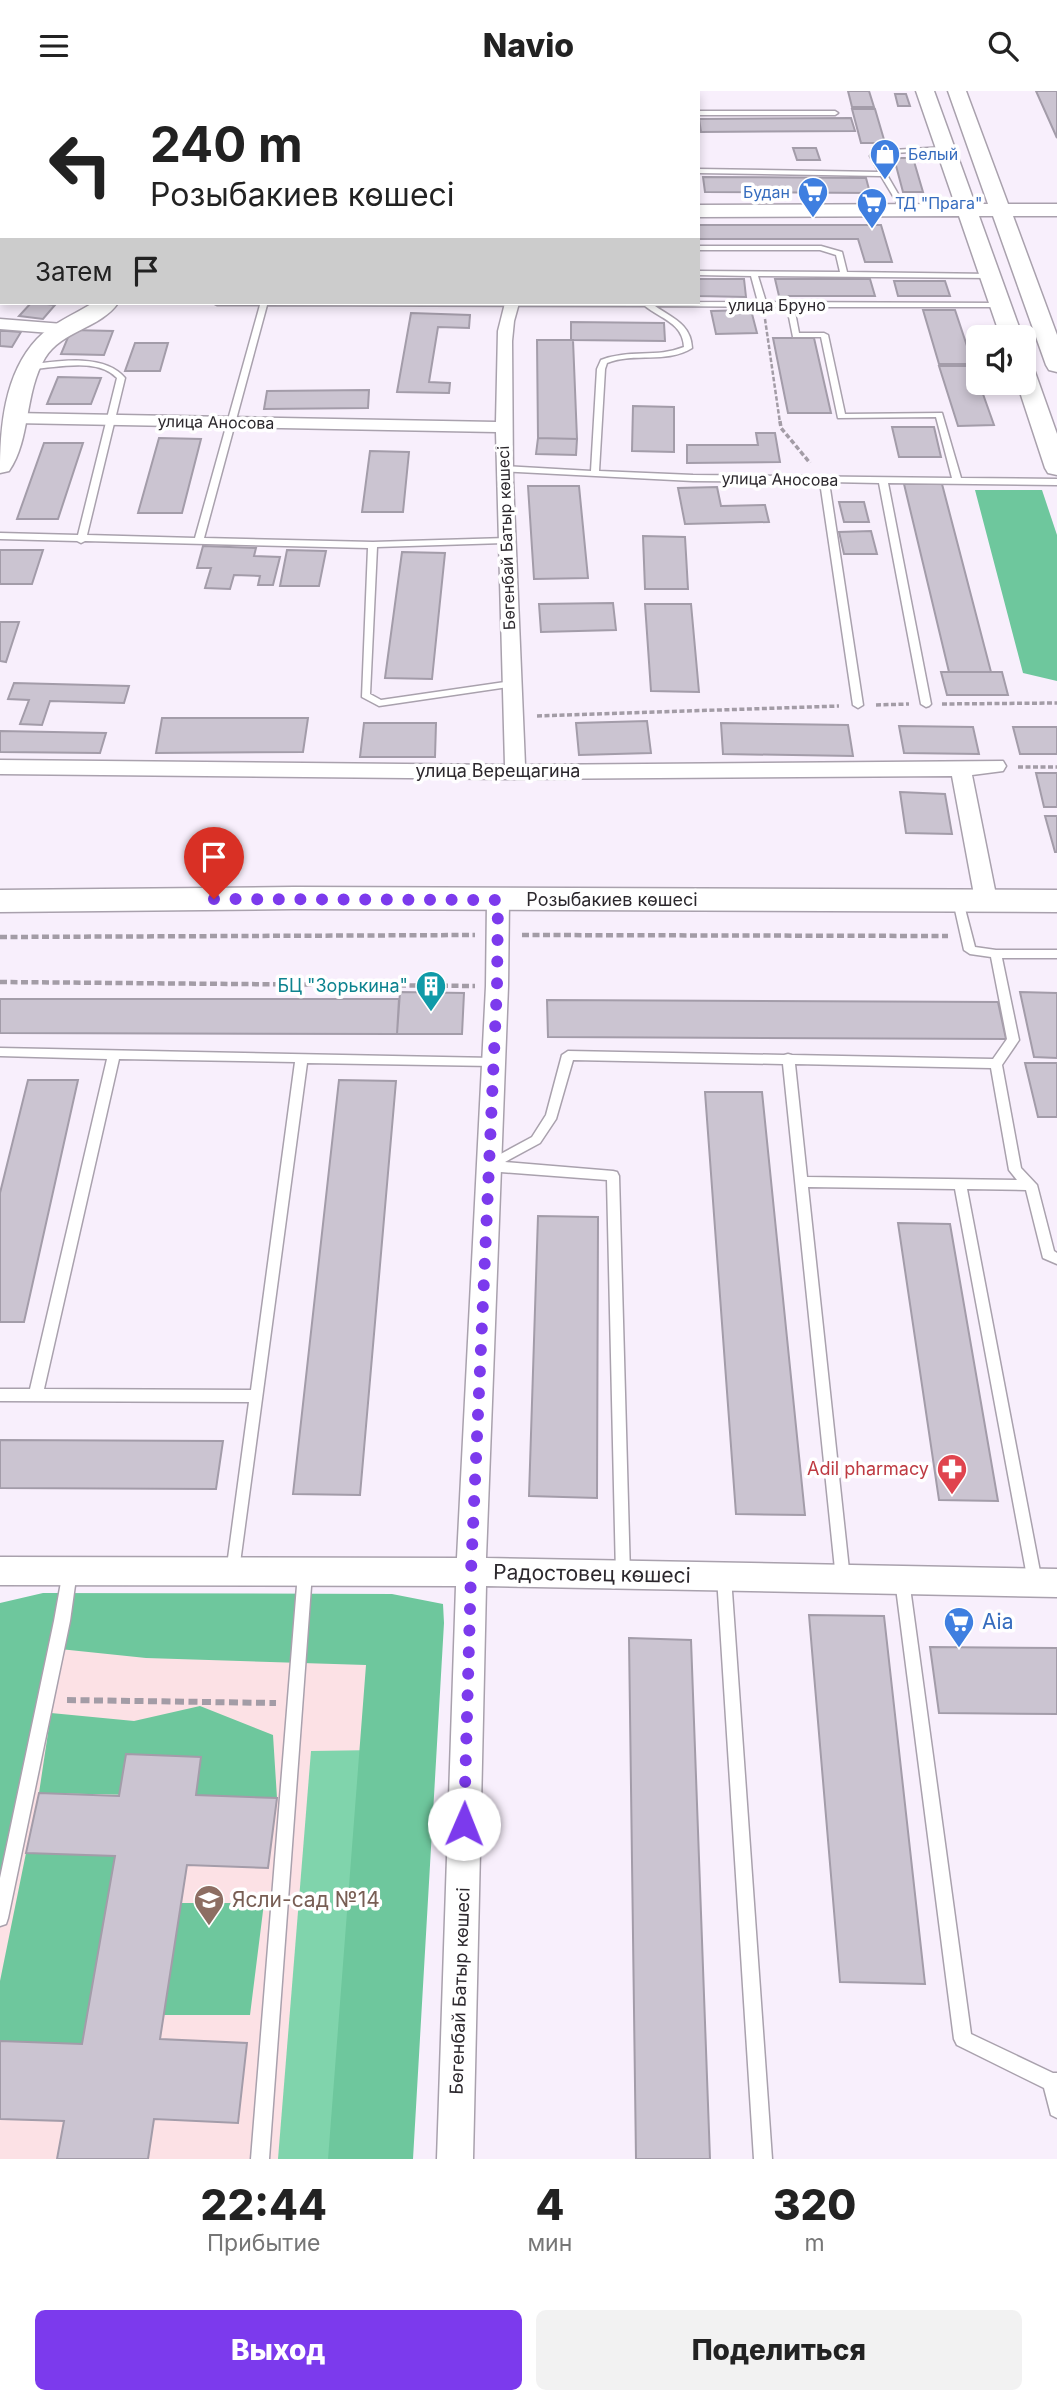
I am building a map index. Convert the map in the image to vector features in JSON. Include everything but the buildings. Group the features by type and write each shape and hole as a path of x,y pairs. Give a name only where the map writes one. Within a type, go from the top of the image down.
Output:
{"main road":[{"path":"925,91 1007,325"},
{"path":"957,91 1002,211 1049,322 1057,365"},
{"path":"946,151 958,148 980,154"},
{"path":"700,211 1057,210"},
{"path":"0,466 8,453 8,427 30,367 47,341 104,305"},
{"path":"1032,395 1057,468"},
{"name":"Розыбакиев көшесі","path":"0,901 294,898 1057,901"}],"street":[{"name":"Бөгенбай Батыр көшесі","path":"511,305 503,469 515,772"},
{"path":"0,324 63,329"},
{"name":"улица Аносова","path":"8,427 110,421 503,426"},
{"name":"улица Верещагина","path":"0,767 515,772 996,767"},
{"path":"961,769 972,901"},
{"name":"Бөгенбай Батыр көшесі","path":"455,2159 471,1572 497,986 498,900"},
{"name":"Радостовец көшесі","path":"0,1571 471,1572 1046,1582"}],"lane":[{"path":"700,113 835,113"},
{"path":"905,211 873,156 875,152 946,151"},
{"path":"700,171 883,174"},
{"path":"700,248 821,248 839,254 844,274"},
{"path":"700,273 990,276"},
{"path":"754,274 763,305"},
{"name":"улица Бруно","path":"700,304 1000,305"},
{"path":"200,541 263,305"},
{"path":"595,473 601,369 604,362 614,357 676,354 688,348 689,338 685,328 650,305"},
{"path":"790,305 796,335 824,335 841,416 939,415 957,480"},
{"path":"30,367 103,364 117,371 121,379 81,540"},
{"name":"улица Аносова","path":"503,469 693,478 1057,482"},
{"path":"824,480 858,705"},
{"path":"883,480 926,704"},
{"path":"0,536 373,545 504,540"},
{"path":"373,545 365,695 379,702 512,684"},
{"path":"972,901 967,936 970,950 996,954 1057,954"},
{"path":"996,954 1013,1040 996,1064 1014,1170 1031,1185 1048,1254 1057,1259"},
{"path":"0,1052 493,1062"},
{"path":"36,1395 114,1054"},
{"path":"488,1166 536,1140 552,1116 568,1055 996,1064"},
{"path":"233,1573 302,1058"},
{"path":"788,1058 843,1579"},
{"path":"488,1166 613,1176 623,1575"},
{"path":"801,1182 1031,1185"},
{"path":"960,1184 1046,1582"},
{"path":"0,1395 256,1396"},
{"path":"0,1918 70,1571"},
{"path":"260,2159 304,1573"},
{"path":"724,1577 763,2159"},
{"path":"902,1580 962,2039 1055,2082 1057,2109"}],"path":[{"path":"763,305 781,428 824,480"},
{"path":"514,717 858,705 1057,703"},
{"path":"996,767 1057,767"},
{"path":"0,937 967,936"},
{"path":"0,982 497,986"},
{"path":"46,1699 295,1704"}],"shaded area":[{"name":"Ясли-сад №14","path":"47,1620 430,1621 409,2159 0,2159 0,1693"}],"green space":[{"path":"975,490 1042,490 1057,535 1057,681 1023,673"},
{"path":"43,1593 392,1594 443,1604 413,2159 328,2159 366,1665 146,1658 50,1648 0,1888 0,1603"},
{"path":"200,1706 273,1735 277,1798 39,1793 51,1713 134,1721"},
{"path":"378,1750 354,2159 278,2159 311,1751"},
{"path":"26,1853 115,1856 82,2044 0,2041 0,1981"},
{"path":"181,1903 264,1903 250,2015 164,2015"}],"place":[{"name":"Белый","path":"885,181"},
{"name":"Будан","path":"813,219"},
{"name":"ТД \"Прага\"","path":"872,230"},
{"name":"БЦ \"Зорькина\"","path":"431,1013"},
{"name":"Adil pharmacy","path":"952,1496"},
{"name":"Aia","path":"959,1649"},
{"name":"Ясли-сад №14","path":"209,1927"}],"route":[{"path":"214,899 498,900 497,986 471,1572 464,1824"}]}
